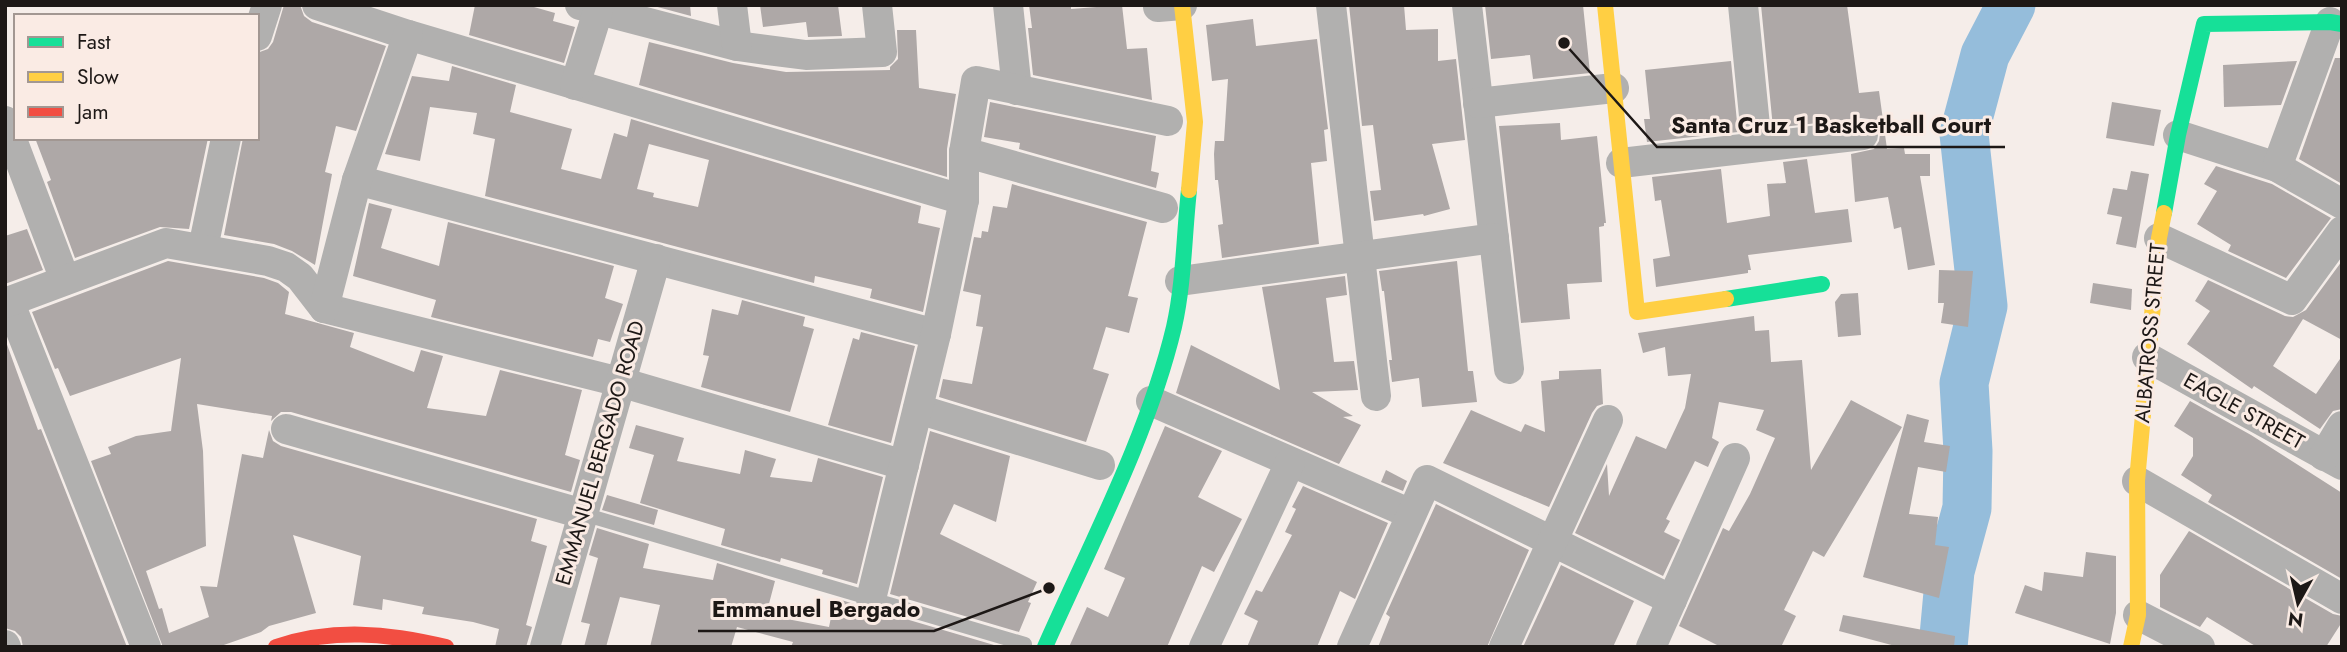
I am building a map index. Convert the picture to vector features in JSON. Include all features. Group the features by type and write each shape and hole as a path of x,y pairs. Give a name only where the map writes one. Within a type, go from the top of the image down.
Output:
{"street":[{"path":"259,30 267,5"},
{"path":"317,5 408,35 964,201"},
{"path":"732,5 737,46"},
{"path":"575,85 592,7 737,46 806,55 882,52 877,5"},
{"path":"1008,5 1017,90"},
{"path":"1331,5 1376,396"},
{"path":"1467,5 1509,369"},
{"path":"1605,5 1637,312 1822,284"},
{"path":"1743,5 1757,146"},
{"path":"1031,644 1122,473 1151,401 1174,326 1195,122 1168,9"},
{"path":"2277,167 2336,23"},
{"name":"ALBATROSS STREET","path":"2131,647 2138,615 2137,481 2159,237 2178,135 2204,24 2336,23"},
{"path":"324,308 358,180 408,35"},
{"path":"871,599 936,334 964,201 964,152 975,81 1167,120"},
{"path":"1478,103 1614,88"},
{"path":"5,121 65,279"},
{"path":"1621,163 1863,135"},
{"path":"2178,135 2277,167 2342,204"},
{"path":"203,248 226,140"},
{"path":"964,152 1163,208"},
{"path":"358,180 936,334"},
{"path":"2159,237 2292,300 2342,231"},
{"path":"1180,281 1494,238"},
{"path":"146,647 7,302 166,243 203,248 286,267 300,277 324,308 620,382 904,465"},
{"name":"EMMANUEL BERGADO ROAD","path":"545,647 656,259"},
{"name":"EAGLE STREET","path":"2147,357 2333,461"},
{"path":"1151,401 1411,514"},
{"path":"918,409 1100,465"},
{"path":"1504,647 1608,420"},
{"path":"2333,461 2342,426"},
{"path":"286,429 583,514"},
{"path":"1651,647 1735,458"},
{"path":"1204,647 1290,463"},
{"path":"1352,647 1427,480 1672,600"},
{"path":"2137,481 2342,599"},
{"path":"2138,615 2200,647"},
{"path":"276,647 331,634 366,632 446,647"}],"lane":[{"path":"583,514 1031,644"}],"building":[{"path":"284,5 300,5 304,16 312,22 386,46 356,131 336,126 325,172 332,174 315,265 274,244 224,235 243,140 259,140 259,52 268,49 273,42"},
{"path":"475,5 527,5 555,13 553,21 575,27 564,63 469,35"},
{"path":"650,5 690,5 691,16"},
{"path":"760,5 838,5 842,36 808,37 806,22 763,27"},
{"path":"1029,5 1071,5 1071,9 1122,5 1127,49 1147,48 1152,100 1033,75 1028,28 1032,28"},
{"path":"1349,5 1404,5 1406,30 1438,29 1438,61 1456,59 1465,140 1432,144 1450,209 1424,216 1374,221 1370,191 1381,190 1373,125 1362,126"},
{"path":"1485,5 1583,5 1590,73 1533,79 1530,55 1491,59"},
{"path":"1761,5 1847,5 1859,93 1879,91 1887,149 1904,148 1905,154 1930,154 1930,176 1920,176 1935,265 1908,270 1901,227 1894,229 1888,197 1855,202 1851,154 1874,149 1880,134 1877,124 1861,118 1773,128"},
{"path":"1253,19 1256,46 1317,39 1328,129 1324,130 1327,161 1311,163 1319,244 1222,258 1218,225 1223,224 1218,180 1215,180 1214,154 1215,141 1224,141 1228,79 1212,81 1206,25"},
{"path":"897,30 916,30 919,88 956,94 947,149 947,177 639,85 649,42 733,63 786,72 890,70 898,59"},
{"path":"2335,58 2342,58 2342,184 2299,159"},
{"path":"1731,61 1738,132 1647,142 1644,119 1650,119 1645,70"},
{"path":"2297,61 2281,105 2224,107 2223,65"},
{"path":"452,66 516,85 510,112 572,129 561,169 601,179 614,133 627,137 631,119 921,206 918,223 940,228 923,312 870,298 872,289 815,276 814,283 485,196 495,139 473,134 477,113 430,107 420,161 385,154 412,76 449,81","holes":["649,144 709,160 698,207 653,197 654,193 637,189"]},
{"path":"990,102 1156,136 1151,171 1159,173 1156,188 1019,149 1020,143 984,137"},
{"path":"2112,102 2161,110 2154,146 2106,138"},
{"path":"1560,123 1561,140 1597,136 1606,223 1599,227 1602,282 1567,284 1570,319 1521,323 1499,126"},
{"path":"36,140 208,140 189,229 160,227 75,258 47,182 51,180"},
{"path":"1807,159 1815,213 1848,209 1852,242 1748,255 1751,270 1748,270 1748,273 1656,287 1653,259 1670,256 1661,200 1655,201 1652,177 1721,169 1727,223 1770,216 1767,184 1786,183 1783,162"},
{"path":"2216,166 2272,184 2331,218 2286,278 2228,251 2231,245 2197,224 2217,191 2204,184"},
{"path":"2131,171 2149,174 2136,248 2116,244 2122,217 2107,214 2113,188 2127,190"},
{"path":"1012,184 1147,222 1128,296 1138,298 1129,333 1106,327 1093,369 1109,374 1086,442 939,397 943,379 972,384 983,327 976,326 981,295 963,291 974,237 981,238 982,231 988,232 993,206 1007,208"},
{"path":"369,203 392,209 381,248 439,266 448,222 614,266 605,298 623,304 610,342 598,339 593,357 431,317 436,300 353,276"},
{"path":"27,229 43,270 5,284 5,236"},
{"path":"168,261 264,278 278,283 289,292 285,314 354,333 350,347 414,372 421,350 443,356 427,408 486,416 500,370 582,390 565,455 580,460 571,492 291,412 281,412 271,421 272,416 197,404 203,451 206,546 146,571 159,609 162,608 169,633 209,617 200,586 217,587 242,454 263,458 269,430 273,441 281,446 537,519 531,541 547,546 526,625 532,627 526,647 495,647 499,629 422,614 424,607 383,599 382,610 353,605 361,556 293,535 316,613 269,626 261,632 218,647 163,647 91,461 111,454 108,447 136,436 171,431 181,358 70,396 58,368 55,369 32,312"},
{"path":"1457,261 1468,371 1473,371 1477,402 1422,407 1419,378 1392,382 1384,291 1379,271"},
{"path":"2342,261 2342,340 2303,319 2273,366 2316,394 2342,356 2342,409 2333,411 2320,429 2254,386 2252,389 2187,344 2210,311 2195,301 2208,280 2285,316 2293,317 2306,310"},
{"path":"1939,270 1973,271 1968,327 1941,323 1944,303 1938,303"},
{"path":"1345,276 1347,295 1326,298 1334,362 1354,361 1358,390 1312,392 1353,416 1343,417 1361,425 1339,464 1176,393 1191,345 1280,390 1262,287"},
{"path":"2093,283 2132,289 2131,310 2090,303"},
{"path":"1858,293 1861,335 1838,337 1835,302 1841,294"},
{"path":"742,300 805,317 803,326 814,329 790,412 701,387 709,356 703,355 712,309 738,315"},
{"path":"1754,316 1755,331 1769,330 1771,362 1802,360 1811,470 1851,400 1902,427 1824,557 1813,551 1784,610 1796,616 1781,647 1721,647 1679,626 1723,528 1729,531 1750,494 1775,438 1756,430 1764,410 1719,402 1712,438 1719,442 1708,467 1695,461 1666,519 1670,521 1664,532 1680,540 1663,576 1575,533 1607,464 1609,496 1636,436 1666,449 1685,408 1691,374 1668,376 1665,347 1643,353 1638,333"},
{"path":"861,332 915,346 891,443 828,425 853,338 859,340"},
{"path":"5,339 38,430 41,429 127,647 23,647 21,637 15,631 5,628"},
{"path":"1601,369 1603,404 1597,406 1592,413 1549,507 1443,463 1471,410 1521,432 1525,424 1545,432 1541,381 1559,379 1559,371"},
{"path":"2190,401 2251,435 2342,493 2342,579 2208,502 2212,495 2181,475 2193,456 2193,438 2174,426"},
{"path":"1907,414 1929,420 1924,442 1950,446 1946,472 1918,467 1909,514 1938,517 1935,545 1949,547 1939,598 1863,577"},
{"path":"636,425 684,438 677,461 740,474 745,450 776,459 770,477 812,482 818,458 883,477 857,584 822,574 823,570 781,558 780,562 721,545 725,529 640,503 654,455 629,448"},
{"path":"1165,426 1222,451 1198,497 1242,519 1214,572 1202,566 1167,647 1069,647 1087,607 1108,617 1125,578 1104,569"},
{"path":"930,431 1010,456 996,522 954,504 940,534 1037,582 1019,632 890,594"},
{"path":"1386,470 1407,481 1403,491 1381,482"},
{"path":"1303,486 1388,523 1355,599 1340,591 1317,647 1247,647 1258,621 1244,614 1256,590 1262,592 1292,535 1285,532 1296,509 1292,507"},
{"path":"607,495 658,510 654,525 602,510"},
{"path":"1436,504 1529,550 1487,647 1378,647 1390,617 1386,614"},
{"path":"597,528 649,544 643,568 713,580 717,563 775,581 766,615 829,627 835,598 854,604 858,611 866,616 875,616 882,612 994,645 791,647 793,642 737,627 731,647 650,647 660,605 620,597 606,647 584,647 590,624 581,622 598,558 589,555"},
{"path":"2189,531 2333,614 2342,616 2342,622 2326,647 2257,647 2207,617 2200,627 2160,607 2160,575"},
{"path":"2086,552 2116,556 2116,613 2110,644 2015,613 2025,585 2042,591 2044,572 2083,577"},
{"path":"1561,565 1634,601 1613,647 1523,647"},
{"path":"1843,615 1955,636 1954,647 1899,647 1839,631"}],"waterway":[{"path":"1943,647 1950,571 1967,508 1968,451 1964,383 1983,306 1964,134 1985,55 2011,5"}],"traffic: fast":[{"path":"2164,213 2178,135 2204,24 2342,24"},
{"path":"1045,647 1117,490 1163,368 1180,293 1189,190"},
{"path":"1726,299 1822,284"}],"traffic: slow":[{"path":"1182,5 1195,122 1189,190"},
{"path":"1605,5 1637,312 1726,299"},
{"path":"2131,647 2138,615 2137,481 2159,238 2164,213"}],"traffic: jam":[{"path":"276,647 340,635 403,638 446,647"}],"place":[{"name":"Santa Cruz 1 Basketball Court","path":"1564,43"},
{"name":"Emmanuel Bergado","path":"1049,588"}]}
